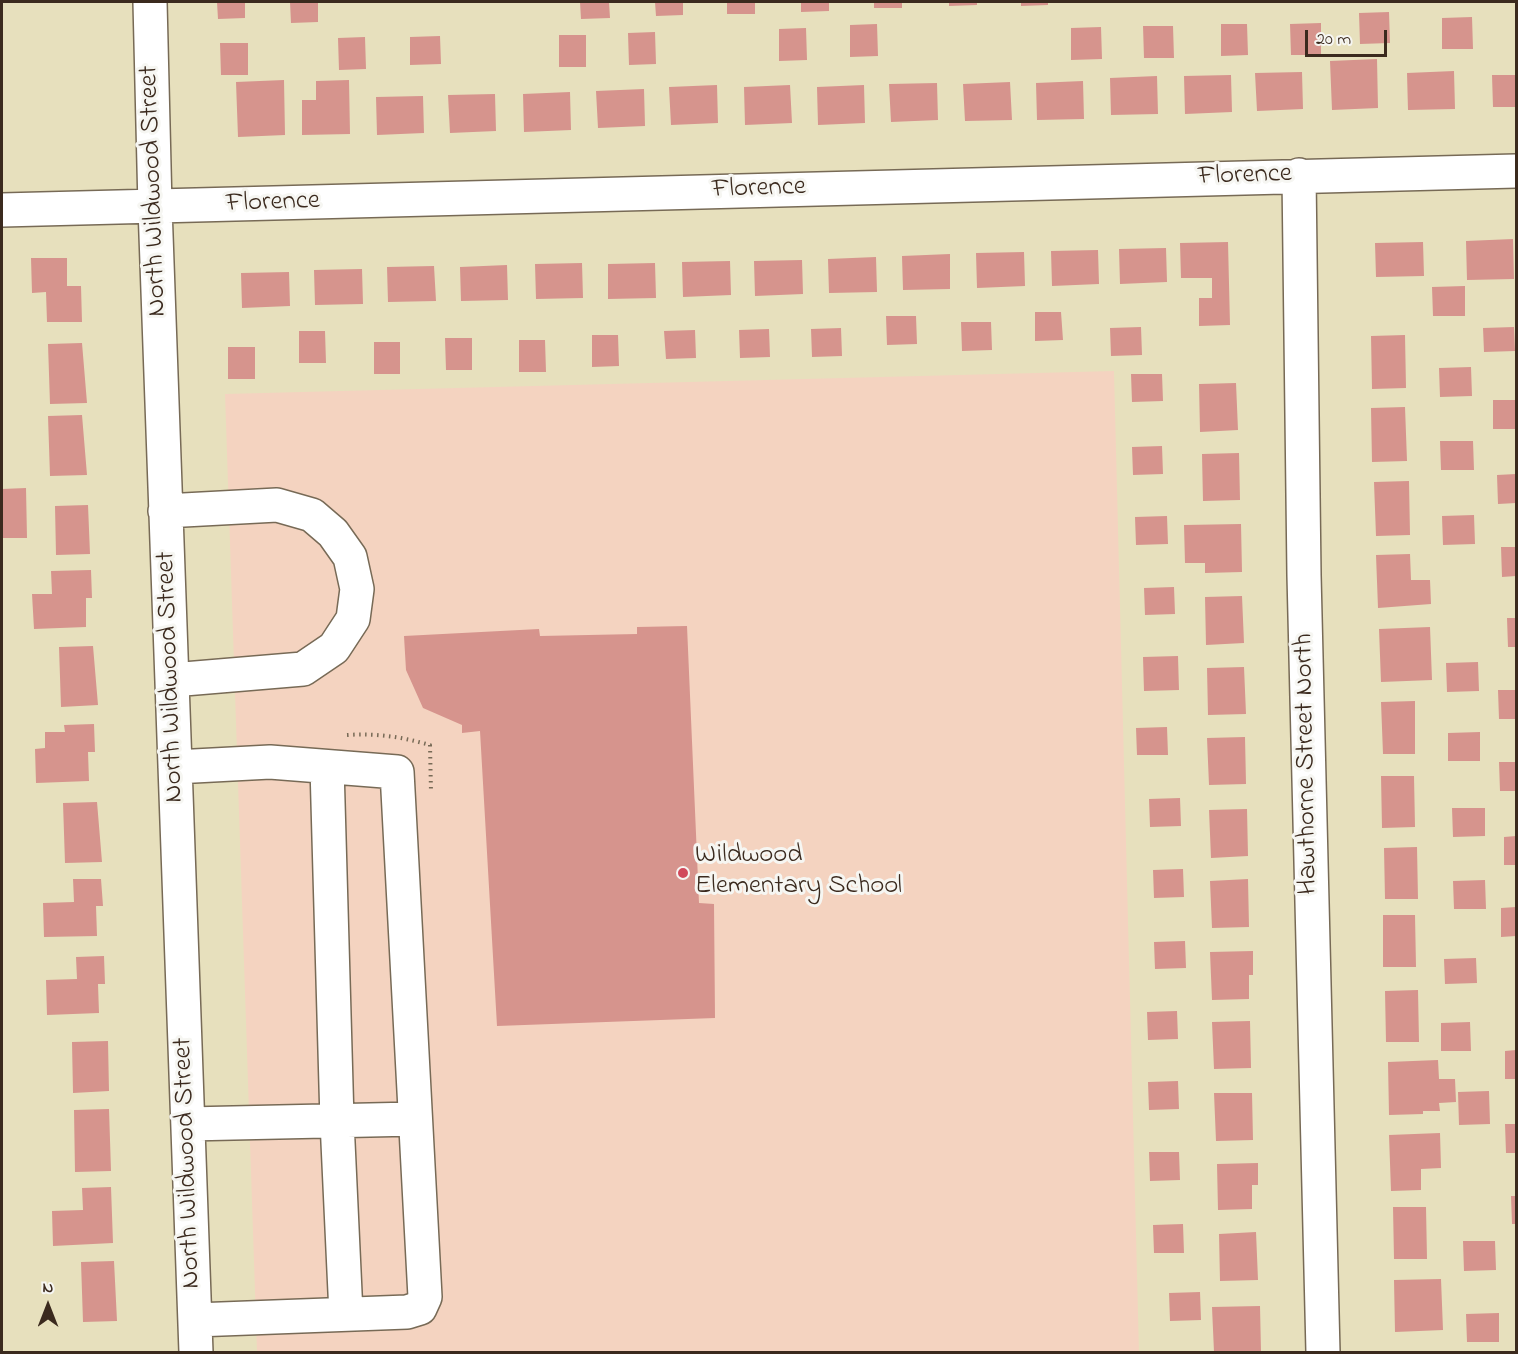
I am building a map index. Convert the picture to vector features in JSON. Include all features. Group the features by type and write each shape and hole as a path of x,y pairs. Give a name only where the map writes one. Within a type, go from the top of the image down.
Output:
{"street":[{"name":"North Wildwood Street","path":"150,2 165,511 196,1353"},
{"name":"Florence","path":"2,210 1516,171"},
{"name":"Hawthorne Street North","path":"1299,175 1304,575 1323,1353"},
{"path":"165,511 277,505 312,515 333,533 350,557 357,590 353,619 334,648 303,669 172,680"},
{"path":"175,766 270,762 396,772 424,1297 420,1308 407,1312 195,1320"},
{"path":"327,766 337,1121 333,1315"},
{"path":"188,1124 415,1119"}],"shaded area":[{"name":"Wildwood Elementary School","path":"1114,371 1139,1352 257,1352 225,394"}],"building":[{"path":"217,2 245,2 245,18 218,19"},
{"path":"290,2 318,2 318,22 291,23"},
{"path":"580,2 609,2 610,18 581,19"},
{"path":"655,2 683,2 683,15 656,16"},
{"path":"727,2 755,2 755,14 727,14"},
{"path":"801,2 829,2 829,11 801,12"},
{"path":"874,2 902,2 902,8 874,8"},
{"path":"949,2 977,2 977,5 949,6"},
{"path":"1021,2 1048,2 1048,5 1021,6"},
{"path":"1389,12 1390,43 1360,44 1359,13"},
{"path":"1472,17 1473,49 1442,49 1442,18"},
{"path":"1321,23 1321,55 1291,55 1290,24"},
{"path":"877,24 878,56 850,57 850,25"},
{"path":"1221,24 1247,24 1248,55 1221,56"},
{"path":"1143,26 1173,26 1174,58 1144,58"},
{"path":"1101,27 1102,59 1071,60 1071,28"},
{"path":"806,28 807,60 779,61 779,29"},
{"path":"655,32 656,64 629,65 628,33"},
{"path":"559,35 586,35 586,67 559,67"},
{"path":"440,36 441,64 410,65 410,37"},
{"path":"365,37 366,69 339,70 338,38"},
{"path":"220,43 248,43 248,75 221,75"},
{"path":"1377,59 1378,108 1332,110 1330,61"},
{"path":"1454,71 1455,109 1408,110 1407,73"},
{"path":"1302,72 1303,109 1257,111 1255,73"},
{"path":"1231,75 1232,112 1185,114 1184,76"},
{"path":"1492,75 1516,75 1516,107 1493,107"},
{"path":"1157,76 1158,114 1111,115 1110,78"},
{"path":"284,80 285,135 238,137 236,82"},
{"path":"349,80 350,134 302,135 302,100 316,100 316,81"},
{"path":"1083,81 1084,119 1037,120 1036,83"},
{"path":"1010,82 1012,120 965,121 963,84"},
{"path":"937,83 938,120 891,122 889,84"},
{"path":"717,85 718,123 671,125 669,87"},
{"path":"790,85 792,123 745,125 744,87"},
{"path":"864,85 865,123 818,125 817,87"},
{"path":"644,89 645,126 598,128 596,91"},
{"path":"570,92 571,130 524,132 523,94"},
{"path":"495,94 496,131 450,133 448,95"},
{"path":"423,96 424,133 377,135 376,97"},
{"path":"1513,239 1514,279 1467,280 1466,241"},
{"path":"1228,242 1230,325 1199,326 1199,298 1212,298 1212,278 1181,278 1180,243"},
{"path":"1423,242 1424,276 1376,277 1375,243"},
{"path":"1166,248 1167,282 1120,284 1119,249"},
{"path":"1098,250 1099,284 1052,286 1051,251"},
{"path":"1024,252 1025,286 977,288 976,253"},
{"path":"950,254 950,289 903,290 902,256"},
{"path":"876,257 877,292 829,293 828,259"},
{"path":"31,258 67,258 67,286 81,286 82,322 47,322 46,292 32,293"},
{"path":"802,260 803,294 755,296 754,261"},
{"path":"730,261 731,295 683,297 682,262"},
{"path":"582,263 583,298 536,299 535,264"},
{"path":"655,263 656,298 608,299 608,264"},
{"path":"507,265 508,300 461,301 460,267"},
{"path":"434,266 436,301 388,302 387,267"},
{"path":"362,269 363,304 315,305 314,270"},
{"path":"289,272 290,306 242,308 241,273"},
{"path":"1465,286 1465,316 1433,316 1432,287"},
{"path":"1035,312 1061,312 1063,340 1035,341"},
{"path":"886,316 916,316 917,344 887,345"},
{"path":"961,322 991,322 992,350 962,351"},
{"path":"1141,327 1142,355 1111,356 1110,328"},
{"path":"1514,327 1515,351 1484,352 1483,328"},
{"path":"841,328 842,356 812,357 811,329"},
{"path":"769,329 770,357 740,358 739,330"},
{"path":"695,330 696,358 666,359 664,331"},
{"path":"299,331 325,331 326,363 299,363"},
{"path":"592,335 618,335 619,366 592,367"},
{"path":"1405,335 1406,388 1372,389 1371,336"},
{"path":"445,338 472,338 472,370 446,370"},
{"path":"519,340 545,340 546,372 519,372"},
{"path":"374,342 400,342 400,374 374,374"},
{"path":"82,343 87,403 50,404 48,344"},
{"path":"228,347 255,347 255,379 228,379"},
{"path":"1471,367 1472,396 1440,397 1439,368"},
{"path":"1131,374 1162,374 1163,401 1132,402"},
{"path":"1236,383 1238,430 1200,432 1199,384"},
{"path":"1493,400 1516,400 1516,429 1493,429"},
{"path":"1405,407 1407,461 1372,462 1371,408"},
{"path":"82,415 87,475 50,476 48,416"},
{"path":"1440,441 1473,441 1474,470 1441,470"},
{"path":"1162,446 1163,474 1133,475 1132,447"},
{"path":"1239,453 1240,500 1203,501 1202,454"},
{"path":"1516,474 1516,503 1498,504 1497,475"},
{"path":"1409,481 1410,535 1376,536 1374,482"},
{"path":"26,488 27,538 2,538 2,489"},
{"path":"88,505 90,554 56,555 55,506"},
{"path":"1474,515 1475,544 1443,545 1442,516"},
{"path":"1167,516 1168,544 1136,545 1135,517"},
{"path":"1241,524 1242,572 1205,573 1205,563 1185,563 1184,525"},
{"path":"1501,547 1516,547 1516,576 1502,577"},
{"path":"1410,554 1411,580 1430,580 1431,604 1378,608 1376,555"},
{"path":"91,570 92,598 86,598 86,627 34,629 32,594 52,594 51,571"},
{"path":"1174,587 1175,614 1145,615 1144,588"},
{"path":"1242,596 1244,643 1206,645 1205,597"},
{"path":"1507,618 1516,618 1516,647 1508,647"},
{"path":"687,626 699,903 714,904 715,1018 497,1026 480,731 462,733 462,725 423,708 406,670 404,636 539,629 540,636 637,634 637,627"},
{"path":"1430,627 1432,680 1381,682 1379,629"},
{"path":"93,646 98,705 61,707 59,647"},
{"path":"1178,656 1179,690 1144,691 1143,657"},
{"path":"1478,662 1479,691 1447,692 1446,663"},
{"path":"1244,667 1246,714 1208,715 1207,668"},
{"path":"1498,690 1516,690 1516,719 1499,719"},
{"path":"1415,701 1415,754 1383,754 1381,702"},
{"path":"94,724 95,752 88,752 89,781 36,783 35,749 45,748 45,732 65,732 64,725"},
{"path":"1167,727 1168,755 1137,755 1136,728"},
{"path":"1480,732 1480,761 1448,761 1448,733"},
{"path":"1245,737 1246,784 1209,785 1207,738"},
{"path":"1499,762 1516,762 1516,791 1500,791"},
{"path":"1381,776 1414,776 1415,827 1382,828"},
{"path":"1180,798 1181,826 1150,827 1149,799"},
{"path":"97,802 102,862 65,863 63,803"},
{"path":"1452,808 1485,808 1485,836 1453,837"},
{"path":"1247,809 1248,856 1211,858 1209,810"},
{"path":"1516,836 1516,865 1504,865 1504,837"},
{"path":"1417,847 1418,899 1385,899 1384,848"},
{"path":"1183,869 1184,897 1154,898 1153,870"},
{"path":"73,879 101,879 103,906 96,906 97,936 44,937 43,903 74,902"},
{"path":"1248,879 1249,927 1212,928 1210,881"},
{"path":"1485,880 1486,909 1454,909 1453,881"},
{"path":"1516,907 1516,936 1501,937 1501,908"},
{"path":"1383,915 1415,915 1416,967 1383,967"},
{"path":"1185,941 1186,968 1155,969 1154,942"},
{"path":"1253,951 1253,975 1249,975 1249,999 1212,1000 1210,952"},
{"path":"104,956 105,984 98,984 99,1013 47,1015 46,980 77,979 76,957"},
{"path":"1476,958 1477,983 1445,984 1444,959"},
{"path":"1418,990 1419,1042 1386,1042 1385,991"},
{"path":"1177,1011 1178,1039 1148,1040 1147,1012"},
{"path":"1250,1021 1251,1068 1214,1069 1212,1022"},
{"path":"1470,1022 1471,1051 1441,1051 1441,1023"},
{"path":"108,1041 109,1091 73,1093 72,1042"},
{"path":"1516,1050 1516,1079 1505,1079 1505,1051"},
{"path":"1438,1060 1439,1079 1455,1079 1456,1102 1439,1103 1440,1111 1389,1115 1388,1062"},
{"path":"1178,1081 1179,1109 1149,1110 1148,1082"},
{"path":"1489,1091 1490,1124 1459,1125 1458,1092"},
{"path":"1214,1093 1252,1093 1253,1140 1216,1141"},
{"path":"109,1109 111,1171 75,1172 74,1110"},
{"path":"1505,1124 1516,1124 1516,1153 1506,1153"},
{"path":"1440,1133 1441,1168 1421,1169 1421,1190 1391,1191 1389,1135"},
{"path":"1149,1152 1179,1152 1180,1180 1150,1181"},
{"path":"1258,1163 1258,1185 1252,1185 1252,1209 1218,1210 1217,1164"},
{"path":"111,1187 113,1243 53,1246 52,1211 83,1210 82,1188"},
{"path":"1511,1196 1516,1196 1516,1224 1512,1224"},
{"path":"1393,1207 1426,1207 1427,1259 1394,1259"},
{"path":"1183,1224 1184,1253 1154,1253 1153,1225"},
{"path":"1256,1232 1258,1280 1220,1281 1219,1234"},
{"path":"1463,1241 1495,1241 1496,1270 1464,1271"},
{"path":"114,1261 117,1321 83,1322 81,1262"},
{"path":"1441,1279 1443,1330 1395,1332 1394,1280"},
{"path":"1200,1292 1201,1320 1170,1321 1169,1293"},
{"path":"1260,1306 1261,1352 1214,1352 1212,1307"},
{"path":"1499,1313 1499,1342 1467,1342 1466,1314"}],"place":[{"name":"Wildwood Elementary School","path":"683,873"}]}
